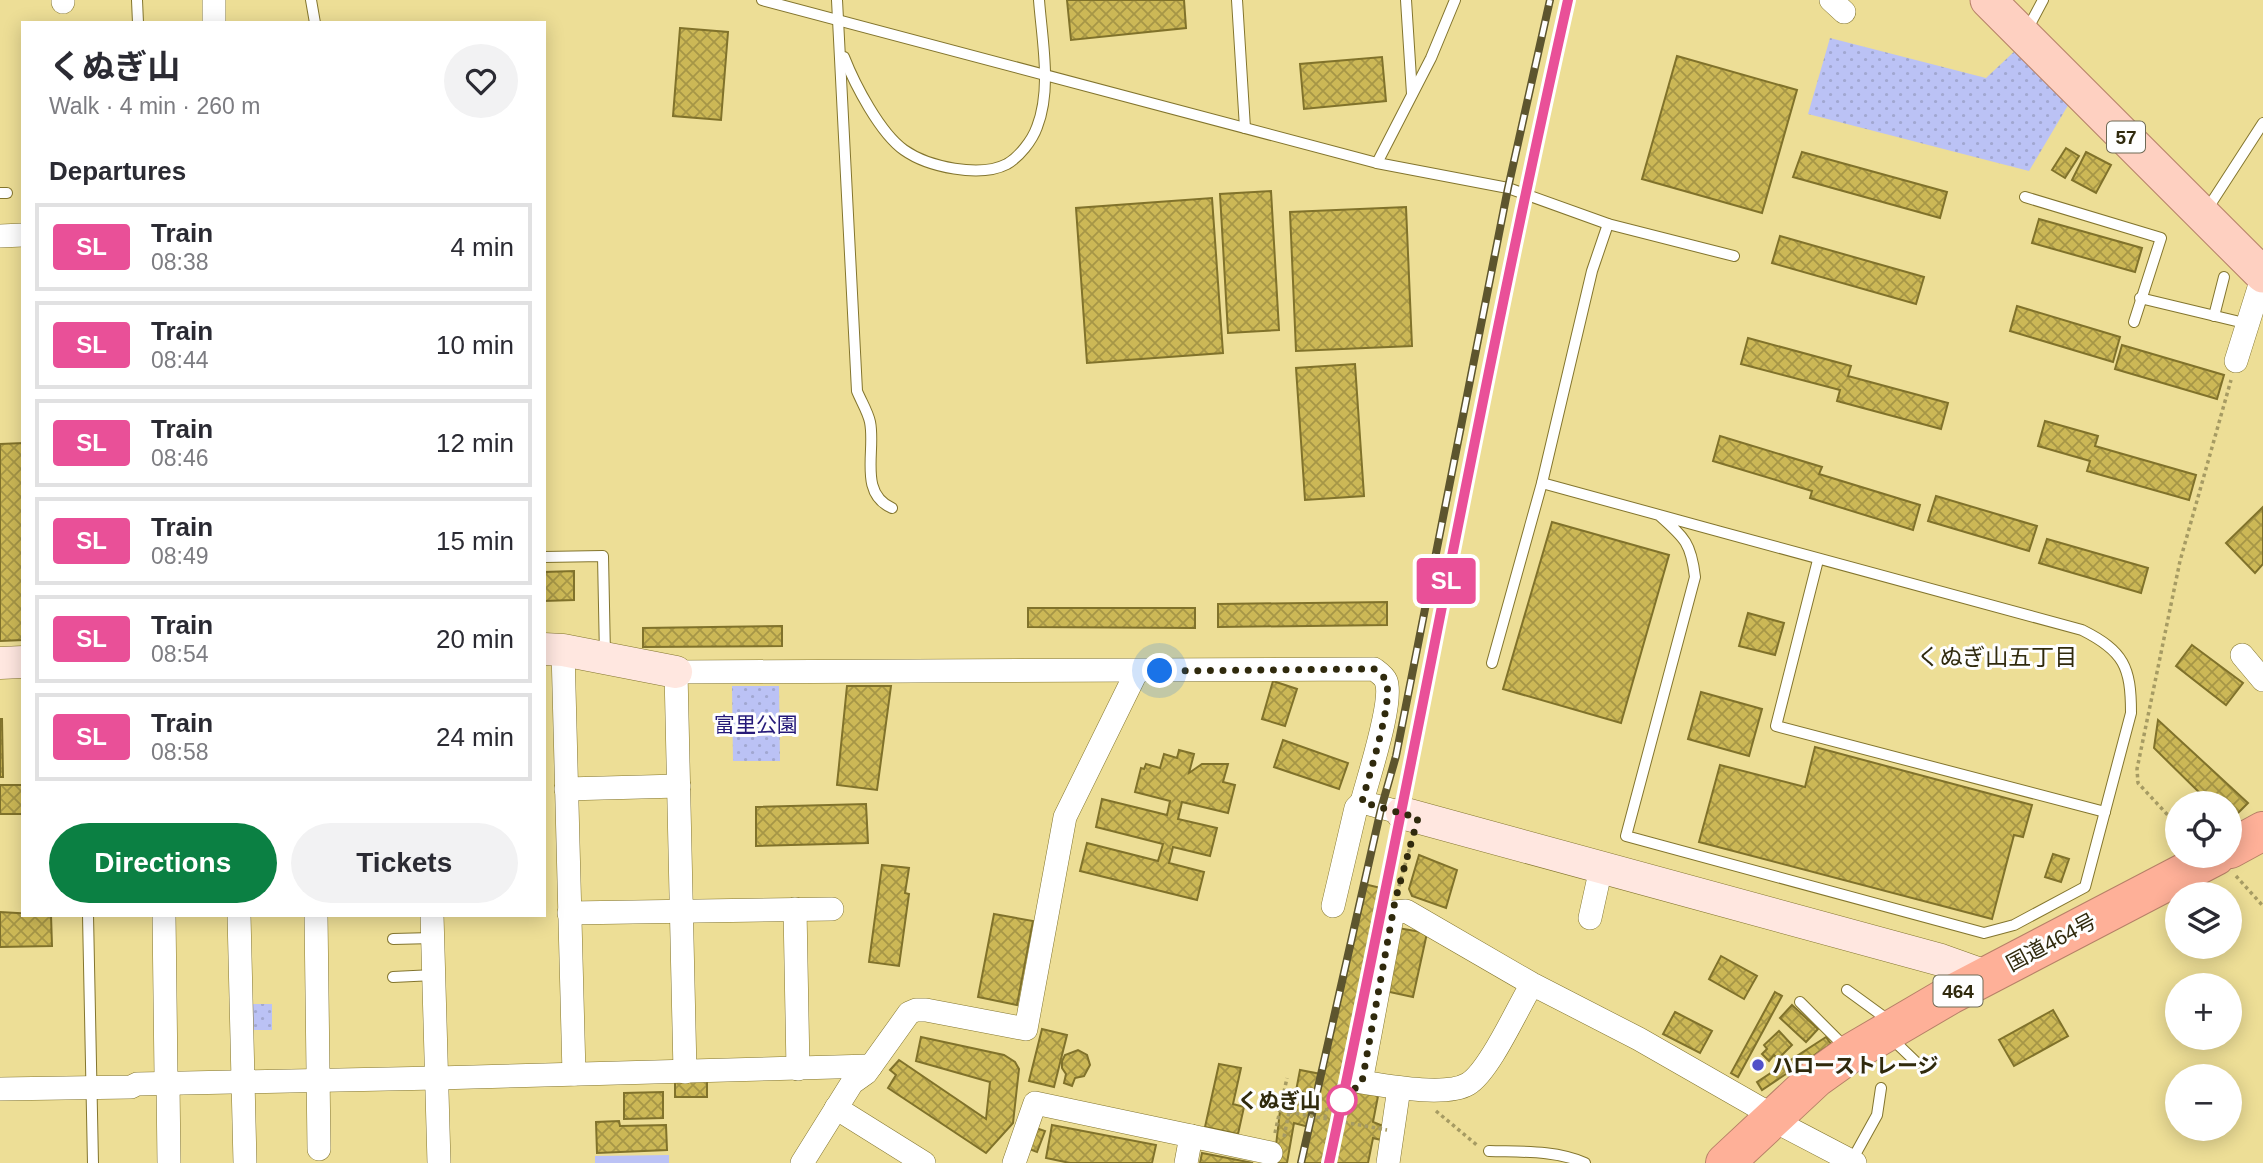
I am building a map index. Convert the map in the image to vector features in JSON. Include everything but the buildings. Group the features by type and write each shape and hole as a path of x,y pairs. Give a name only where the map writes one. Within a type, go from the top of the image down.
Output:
{"highway":[{"name":"国道464号","path":"2242,847 2263,831"},
{"name":"国道464号","path":"1725,1163 1816,1078 1890,1029 1986,976 2208,868"}],"main road":[{"name":"57","path":"1988,0 2263,275"}],"street":[{"path":"214,0 214,21"},
{"path":"0,236 21,235"},
{"path":"2236,361 2263,275"},
{"path":"574,1074 566,789 554,649 676,672 1374,669 1386,681 1387,692 1380,734 1362,802 1356,808 1333,906"},
{"path":"2242,655 2263,680"},
{"path":"0,663 21,662"},
{"path":"802,1163 852,1083 866,1073 903,1018 916,1010 1026,1030 1065,817 1137,671"},
{"path":"676,672 685,1072"},
{"path":"566,789 679,786"},
{"path":"1362,802 1941,960 1986,976"},
{"path":"1590,918 1601,868"},
{"path":"1532,984 1482,1071 1470,1083 1458,1088 1405,1088 1362,1082 1394,907 1406,911 1532,984 1639,1039 1853,1162"},
{"path":"795,909 798,1069"},
{"path":"569,913 832,909"},
{"path":"164,917 169,1163"},
{"path":"239,917 245,1163"},
{"path":"316,917 319,1149"},
{"path":"432,917 439,1163"},
{"path":"0,1089 871,1066"},
{"path":"1388,1163 1405,1088"},
{"path":"1014,1163 1035,1103 1271,1153"},
{"path":"836,1108 924,1163"},
{"path":"1186,1163 1191,1136"}],"lane":[{"path":"137,0 138,21"},
{"path":"311,0 315,21"},
{"path":"762,0 1377,163 1508,188 1608,224 1734,256"},
{"path":"838,0 857,391 870,422 872,488 880,503 892,508"},
{"path":"840,48 856,88 887,132 904,150 934,164 988,170 1007,163 1023,149 1036,129 1043,106 1044,74 1039,0"},
{"path":"1237,0 1245,128"},
{"path":"1406,0 1412,94"},
{"path":"1377,163 1436,47 1455,0"},
{"path":"2023,36 2043,0"},
{"path":"2203,216 2263,123"},
{"path":"2025,197 2161,238 2134,323"},
{"path":"1492,663 1542,483 1592,271 1608,224"},
{"path":"2214,316 2224,277"},
{"path":"2140,298 2236,321"},
{"path":"1542,483 2082,630 2106,642 2123,662 2131,685 2131,713 2085,887 2014,925 1984,933 1626,836 1695,578 1692,554 1683,537 1659,515"},
{"path":"546,557 603,556 605,658"},
{"path":"1818,560 1776,726 2105,812"},
{"path":"88,917 93,1163"},
{"path":"393,939 433,938"},
{"path":"393,977 434,975"},
{"path":"1847,990 1890,1029 1917,1063"},
{"path":"1800,1002 1851,1054"},
{"path":"1853,1162 1877,1115 1881,1088"},
{"path":"1489,1151 1548,1153 1571,1157 1585,1163"}],"path":[{"path":"2165,812 2138,783 2137,769 2180,561 2236,361"},
{"path":"1394,907 1410,816"},
{"path":"2233,868 2263,906"},
{"path":"1271,1153 1287,1078"},
{"path":"1405,1088 1481,1149 1489,1151"},
{"path":"1325,1118 1327,1108"},
{"path":"1289,1112 1387,1130"}],"green space":[{"path":"1830,38 1986,78 2018,48 2070,102 2029,171 1808,114"},
{"name":"富里公園","path":"732,686 779,686 780,761 733,761"},
{"path":"250,1004 272,1004 272,1030 250,1030"},
{"path":"669,1155 669,1163 595,1163 595,1156"}],"railway":[{"path":"1301,1163 1381,809 1396,756 1508,188 1550,0"},
{"path":"1329,1163 1402,813 1524,192 1568,0"}],"train":[{"name":"SL","path":"1329,1163 1402,813 1524,192 1568,0"}],"place":[{"name":"ハローストレージ","path":"1758,1065"},
{"name":"くぬぎ山","path":"1342,1100"}],"district":[{"name":"くぬぎ山五丁目","path":"1997,657"}],"route":[{"path":"1160,671 1374,669 1386,681 1387,692 1380,734 1362,802 1418,818 1395,901 1362,1082 1342,1100"}]}
